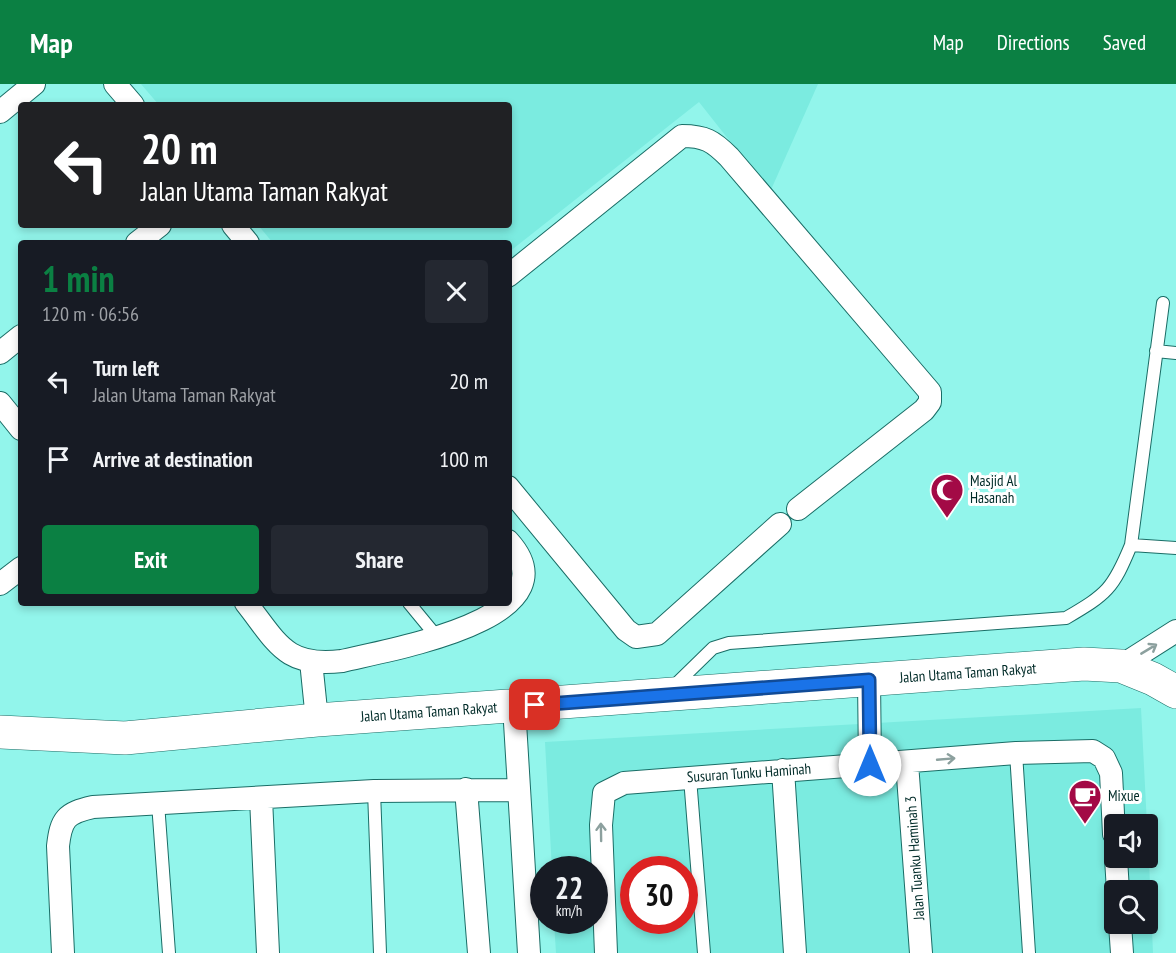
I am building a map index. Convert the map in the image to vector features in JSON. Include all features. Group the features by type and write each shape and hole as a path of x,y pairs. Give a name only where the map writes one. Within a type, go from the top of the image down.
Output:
{"street":[{"path":"0,112 34,84"},
{"path":"115,84 130,102"},
{"path":"512,273 682,136 699,136 716,144 930,392 930,402 924,410 798,509"},
{"path":"141,240 156,228"},
{"path":"236,228 246,240"},
{"path":"0,353 18,338"},
{"path":"0,403 18,425"},
{"path":"512,492 626,630 636,637 657,634 780,524"},
{"path":"512,547 523,562 523,580 512,600"},
{"path":"0,584 18,570"},
{"path":"248,606 284,651 295,657 327,663 437,637 481,621 503,606"},
{"path":"1121,666 1176,631"},
{"path":"311,661 317,720"},
{"name":"Jalan Utama Taman Rakyat","path":"0,732 125,738 317,720 1084,664 1121,666 1153,679 1176,692"},
{"path":"869,680 870,765"},
{"path":"514,706 529,953"},
{"name":"Susuran Tunku Haminah","path":"606,953 601,825 603,793 624,783 1016,753 1093,751 1104,758 1111,773 1113,814"},
{"name":"Jalan Tuanku Haminah 3","path":"908,763 921,953"},
{"path":"783,770 795,953"},
{"path":"466,789 478,953"},
{"path":"63,953 58,846 60,828 67,816 80,810 93,807 374,791 519,789"},
{"path":"261,798 268,953"},
{"path":"1121,934 1122,953"}],"lane":[{"path":"663,696 713,648 729,643 1066,618 1105,594 1120,573 1131,545 1163,303"},
{"path":"1156,351 1176,353"},
{"path":"1131,545 1176,548"},
{"path":"411,606 437,637"},
{"path":"1016,753 1029,953"},
{"path":"690,778 704,953"},
{"path":"374,791 380,953"},
{"path":"158,803 169,953"}],"shaded area":[{"path":"141,84 818,84 770,192 699,102 512,250 512,240 270,240 260,228 512,228 512,102 156,102"},
{"path":"1141,708 1146,814 1104,814 1104,868 1149,868 1150,880 1104,880 1104,934 1152,934 1153,953 556,953 555,934 608,934 608,856 551,856 545,742"}],"place":[{"name":"Masjid Al Hasanah","path":"947,519"},
{"name":"Mixue","path":"1085,825"}],"route":[{"path":"535,705 869,680 870,765"}]}
